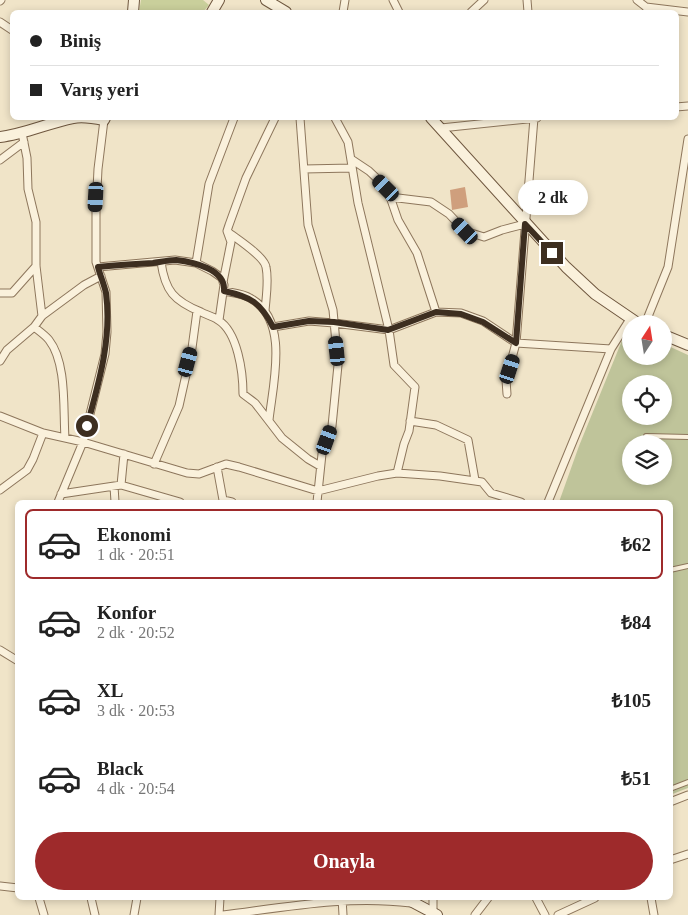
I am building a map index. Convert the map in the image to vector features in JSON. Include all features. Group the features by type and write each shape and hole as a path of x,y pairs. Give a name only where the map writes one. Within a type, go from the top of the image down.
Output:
{"main road":[{"path":"269,1 283,10"},
{"path":"0,137 23,138 69,120"},
{"path":"433,120 525,224 580,281 595,294 626,315"},
{"path":"672,338 688,345"},
{"path":"409,900 435,914"}],"street":[{"path":"473,10 484,0"},
{"path":"637,0 647,10"},
{"path":"59,500 83,442 105,354 106,292 96,262 98,169 105,120"},
{"path":"196,263 209,184 232,120"},
{"path":"219,320 224,291 223,282 231,242 227,231 246,178 274,120"},
{"path":"300,120 308,225 333,310 338,365 332,426 322,454 317,500"},
{"path":"335,120 348,142 358,203 388,330 394,365 415,387 410,421 397,473"},
{"path":"441,128 501,120"},
{"path":"507,394 506,380 516,343 535,120"},
{"path":"0,160 23,138"},
{"path":"23,138 27,158 28,189 36,222 36,266 42,316"},
{"path":"649,315 668,266 685,185 688,139"},
{"path":"351,159 370,171 386,188 398,220 417,253 436,312"},
{"path":"304,169 352,168"},
{"path":"390,197 431,202 449,214 465,231 484,237 525,224"},
{"path":"227,231 266,265 267,291 265,311"},
{"path":"98,267 175,260 196,263 212,271 223,282"},
{"path":"161,262 163,276 170,293 176,299 197,311 219,320 232,336 243,377 243,394 255,403 282,438 320,466"},
{"path":"0,293 12,293 36,266"},
{"path":"0,361 7,350 34,327 42,316 84,285 101,276"},
{"path":"224,291 250,298 265,311 273,327 276,356 268,420"},
{"path":"154,464 179,406 192,348 197,311"},
{"path":"273,327 309,321 334,322 388,330 436,312 461,314 483,322 516,343 611,349"},
{"path":"34,327 49,339 57,354 62,379 65,438"},
{"path":"549,500 611,349 622,336"},
{"path":"0,416 42,433 83,442 193,474 209,471 217,466 226,464 318,491 397,473 475,480 482,482 491,493 505,500"},
{"path":"410,421 436,425 468,440 475,480"},
{"path":"0,490 27,470 33,460 42,433"},
{"path":"115,500 124,454"},
{"path":"217,466 223,500"},
{"path":"61,494 118,486 172,500"},
{"path":"0,650 15,659"},
{"path":"673,801 688,795"},
{"path":"673,859 688,854"},
{"path":"0,886 15,888"},
{"path":"40,900 44,915"},
{"path":"91,900 95,915"},
{"path":"134,915 137,900"},
{"path":"219,915 220,900"},
{"path":"223,915 335,900"},
{"path":"342,900 343,915"},
{"path":"390,900 417,904"},
{"path":"433,900 435,914"},
{"path":"475,915 486,900"},
{"path":"537,900 545,915"},
{"path":"558,915 591,900"},
{"path":"651,900 654,915"}],"lane":[{"path":"672,437 688,438"},
{"path":"673,569 688,566"},
{"path":"673,788 688,782"}],"green space":[{"path":"141,0 203,0 209,5 205,10 139,10"},
{"path":"622,340 622,365 672,365 672,348 688,355 688,788 673,794 673,500 560,500 579,446"}],"building":[{"path":"465,187 468,207 452,210 450,190"}],"route":[{"path":"87,426 105,354 106,292 98,267 175,260 196,263 222,278 224,291 250,298 265,311 273,327 309,321 334,322 388,330 436,312 461,314 483,322 516,343 525,224 552,253"}]}
